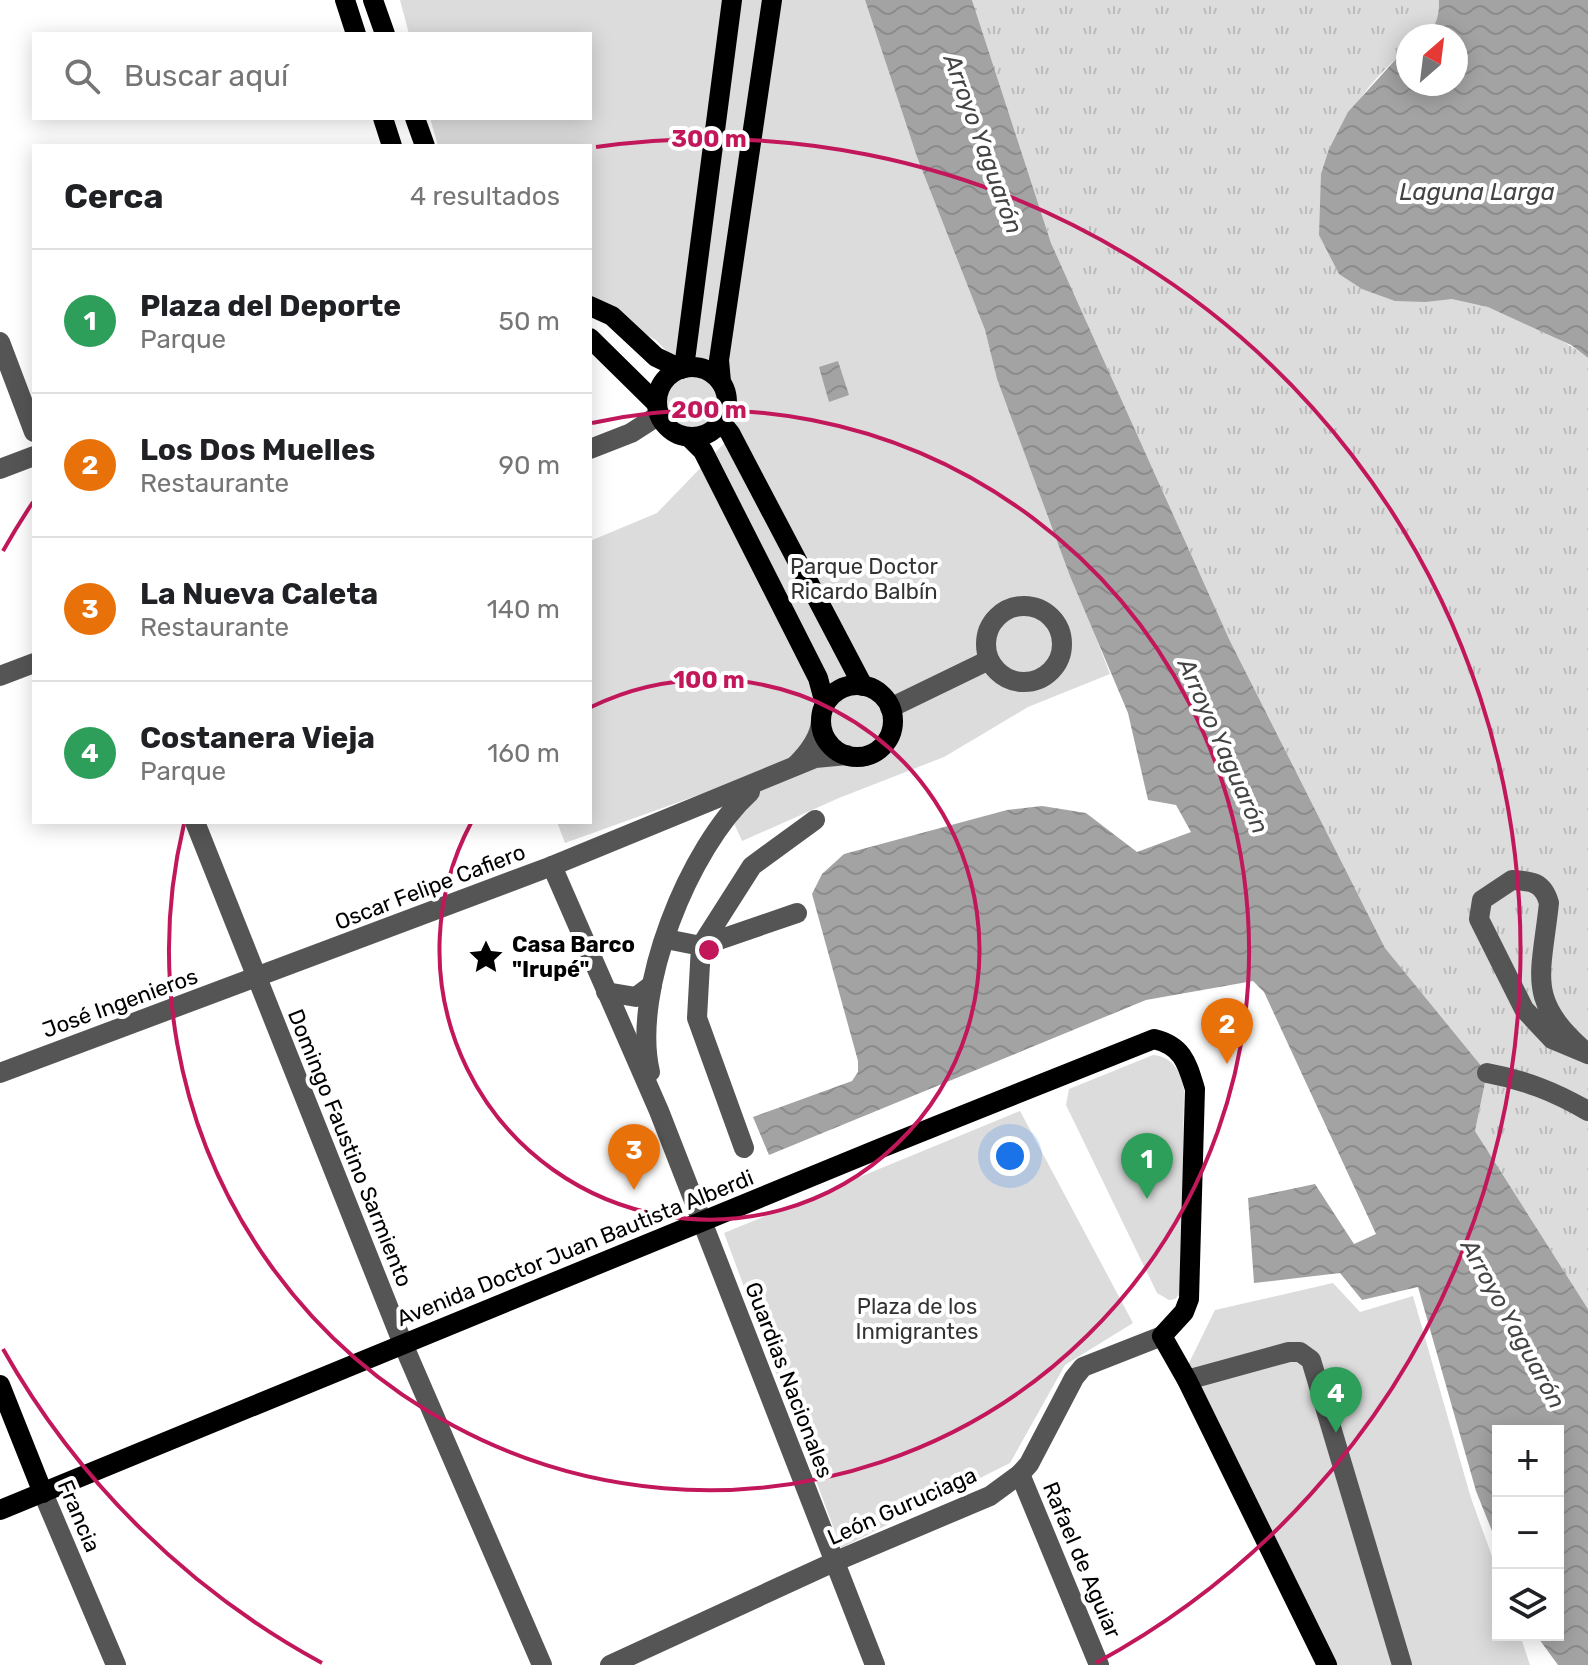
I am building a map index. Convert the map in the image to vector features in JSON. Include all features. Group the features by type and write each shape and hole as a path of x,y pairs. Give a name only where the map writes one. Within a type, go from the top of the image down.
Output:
{"main road":[{"path":"345,0 355,32"},
{"path":"373,0 384,32"},
{"path":"682,368 732,0"},
{"path":"690,438 705,435 721,422 727,402 719,360 772,0"},
{"path":"384,120 391,144"},
{"path":"416,120 424,144"},
{"path":"592,307 612,316 656,357 682,368 704,369 721,382"},
{"path":"592,340 658,409 671,431 690,438 703,451 818,678 826,738 838,751 847,755 869,755 879,749 891,730 890,708 880,693 863,686 852,685 841,689 823,712"},
{"path":"658,409 661,385 673,372 682,368"},
{"path":"721,422 734,440 863,686"},
{"name":"Avenida Doctor Juan Bautista Alberdi","path":"0,1510 1154,1039 1170,1043 1187,1063 1195,1089 1189,1299 1184,1312 1162,1336"},
{"path":"1162,1336 1187,1380 1327,1665"},
{"name":"Francia","path":"0,1385 43,1493"}],"street":[{"path":"0,342 32,427"},
{"path":"592,448 631,433 658,409"},
{"path":"0,469 32,457"},
{"path":"890,708 989,660"},
{"path":"0,676 32,664"},
{"name":"Oscar Felipe Cafiero","path":"796,765 808,753 821,728 823,712"},
{"name":"Oscar Felipe Cafiero","path":"257,978 552,866 760,783 796,765 815,758 847,755"},
{"name":"Guardias Nacionales","path":"659,1111 648,1065 645,1034 652,985 666,939 694,867 723,819 760,783"},
{"path":"744,1148 697,1018 701,946 752,866 815,820"},
{"name":"Domingo Faustino Sarmiento","path":"196,824 403,1344 542,1665"},
{"name":"Guardias Nacionales","path":"552,866 659,1111 875,1665"},
{"path":"1512,880 1535,882 1545,891 1549,903 1540,987 1545,1006 1564,1034 1588,1054 1552,1039 1524,1009 1479,919 1482,900 1512,880"},
{"path":"666,939 701,946 797,913"},
{"name":"José Ingenieros","path":"0,1073 257,978"},
{"path":"606,992 636,997 652,985"},
{"path":"1487,1073 1557,1093 1588,1111"},
{"name":"León Guruciaga","path":"610,1665 834,1562 990,1496 1029,1464 1074,1378 1083,1367 1162,1336"},
{"path":"1187,1380 1289,1352 1300,1352 1311,1360 1402,1665"},
{"name":"Rafael de Aguiar","path":"1020,1474 1099,1665"},
{"name":"Francia","path":"43,1493 116,1665"}],"green space":[{"name":"Parque Doctor Ricardo Balbín","path":"400,0 865,0 917,157 985,330 997,379 1110,674 1028,707 944,757 839,798 742,841 718,788 565,843 558,824 592,824 592,540 657,513 739,428 720,408 710,423 698,428 686,427 676,420 669,410 667,398 673,386 689,375 657,341 592,300 592,144 437,144 431,120 592,120 592,32 408,32"},
{"path":"972,0 1439,0 1435,24 1396,24 1396,60 1363,95 1329,149 1426,302 1451,299 1483,305 1542,330 1588,358 1588,1309 1475,1131 1487,1073 1385,948 1230,641 1051,243"},
{"path":"1153,1055 1175,1066 1184,1090 1181,1293 1169,1300 1157,1293 1066,1105 1069,1089"},
{"name":"Plaza de los Inmigrantes","path":"1020,1111 1133,1323 1065,1365 1010,1463 841,1548 724,1233"},
{"path":"1333,1283 1360,1312 1413,1296 1471,1498 1492,1556 1492,1641 1522,1641 1530,1665 1337,1665 1187,1367 1215,1310"}],"water":[{"name":"Arroyo Yaguarón","path":"865,0 972,0 1051,243 1230,641 1385,948 1487,1073 1475,1131 1588,1309 1588,1665 1558,1665 1540,1641 1564,1641 1564,1425 1492,1425 1492,1531 1476,1491 1418,1287 1362,1300 1340,1273 1254,1283 1248,1198 1315,1184 1354,1244 1376,1234 1264,992 1253,981 1146,1000 769,1155 753,1117 852,1081 858,1072 858,1061 812,894 822,874 844,854 1007,810 1042,806 1086,813 1137,852 1191,832 1176,805 1148,800 1128,713 1070,576 997,379 985,330 917,157"},
{"name":"Laguna Larga","path":"1439,0 1588,0 1588,358 1571,345 1488,307 1452,299 1395,301 1362,289 1339,274 1319,235 1321,174 1329,149 1348,112 1396,59 1396,96 1468,96 1468,24 1434,24"},
{"path":"838,361 849,395 829,402 819,367"}],"place":[{"name":"Casa Barco \"Irupé\"","path":"486,957"},
{"name":"Los Dos Muelles","path":"1227,1064"},
{"name":"La Nueva Caleta","path":"634,1190"},
{"name":"Plaza del Deporte","path":"1147,1199"},
{"name":"Costanera Vieja","path":"1336,1433"}]}
